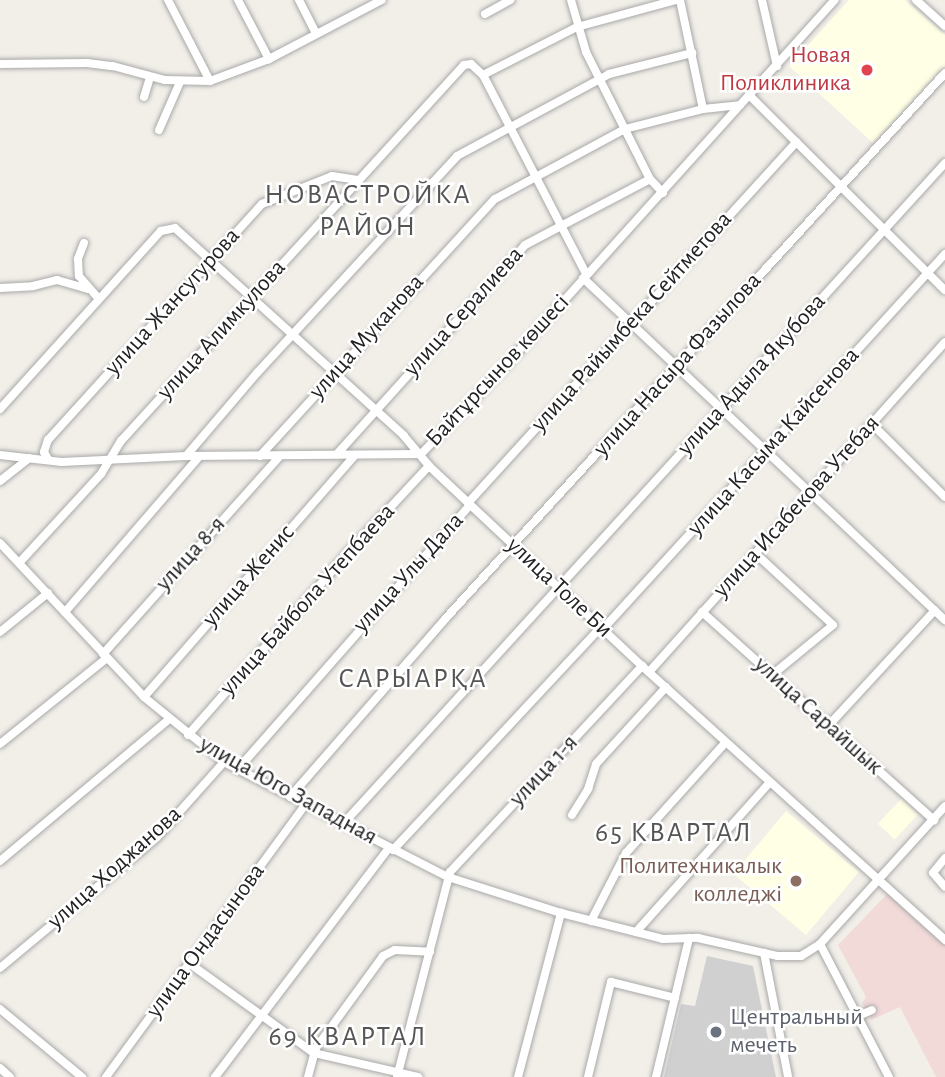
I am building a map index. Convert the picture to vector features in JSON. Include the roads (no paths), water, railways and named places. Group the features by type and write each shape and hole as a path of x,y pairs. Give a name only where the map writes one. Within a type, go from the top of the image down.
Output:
{"street":[{"path":"168,0 210,80"},
{"path":"238,0 269,59"},
{"path":"299,0 316,34"},
{"path":"0,64 87,63 180,82 210,80 269,59 365,4 382,0"},
{"path":"485,14 510,0"},
{"path":"571,0 577,27 600,79 650,178 663,193"},
{"path":"703,109 678,0 577,27 483,75 585,276 630,324 945,620"},
{"path":"762,0 778,66"},
{"name":"Байтұрсынов көшесі","path":"0,455 62,462 421,453 506,365 835,0"},
{"path":"916,0 945,26"},
{"path":"186,457 443,169 466,150 600,79 692,53"},
{"name":"улица Алимкулова","path":"20,562 110,461 115,448 464,65 471,64 483,75"},
{"name":"улица Насыра Фазылова","path":"290,797 446,618 945,73"},
{"path":"144,97 150,77"},
{"path":"159,130 180,82"},
{"path":"750,96 945,290"},
{"name":"улица Муканова","path":"260,456 487,205 535,175 625,128 703,109 740,105"},
{"name":"улица Райымбека Сейтметова","path":"469,503 796,142"},
{"name":"улица Адыла Якубова","path":"343,824 945,163"},
{"name":"улица Жансугурова","path":"48,459 44,446 267,201 332,176 358,180"},
{"name":"улица Сералиева","path":"337,454 525,245 650,178"},
{"name":"улица Толе Би","path":"99,299 161,231 171,227 178,231 335,371 421,453 429,466 945,943"},
{"path":"0,409 99,299 79,276 78,268 84,243"},
{"name":"улица Касыма Кайсенова","path":"215,1077 260,1015 391,849 766,452 945,254"},
{"path":"0,288 33,286 57,280 88,289"},
{"name":"улица Исабекова Утебая","path":"646,669 702,612 945,342"},
{"path":"872,424 945,497"},
{"name":"улица Женис","path":"144,697 355,454"},
{"name":"улица 8-я","path":"0,744 105,656 280,456"},
{"path":"65,612 199,457"},
{"path":"0,481 29,458"},
{"name":"улица Байбола Утепбаева","path":"188,735 327,576 429,466"},
{"name":"улица Улы Дала","path":"238,769 469,503"},
{"name":"улица Юго Западная","path":"0,543 144,697 224,762 448,877 561,913 663,939 709,940 795,957 808,953 820,944"},
{"path":"755,553 833,625 772,675"},
{"path":"0,632 48,593"},
{"path":"829,725 935,610"},
{"name":"улица Сарайшык","path":"702,612 934,820"},
{"name":"улица 1-я","path":"448,877 464,855 646,669"},
{"name":"улица 1-я","path":"572,815 588,789 596,764 666,687"},
{"path":"0,861 169,719"},
{"path":"591,920 626,853 726,742"},
{"name":"улица Ходжанова","path":"0,968 157,837 224,762"},
{"path":"636,932 770,782"},
{"name":"улица Ондасынова","path":"106,1077 306,804"},
{"path":"889,1077 820,944 945,806"},
{"path":"945,858 933,873 945,887"},
{"path":"398,1075 448,877"},
{"path":"518,1077 561,913"},
{"path":"656,1077 689,938"},
{"path":"308,1077 314,1053 386,953 400,950 430,952"},
{"path":"764,953 788,1077"},
{"path":"189,963 314,1053 398,1075 418,1077"},
{"path":"588,1077 611,982 674,998"},
{"path":"0,1009 82,1077"},
{"path":"858,1016 872,1010"},
{"path":"0,1068 10,1077"}],"place":[{"name":"Новая Поликлиника","path":"867,70"},
{"name":"Политехникалык колледжі","path":"796,881"},
{"name":"Центральный мечеть","path":"716,1032"}],"district":[{"name":"НОВАСТРОЙКА РАЙОН","path":"368,211"},
{"name":"САРЫАРҚА","path":"413,679"},
{"name":"65 КВАРТАЛ","path":"674,833"},
{"name":"69 КВАРТАЛ","path":"348,1037"}]}
